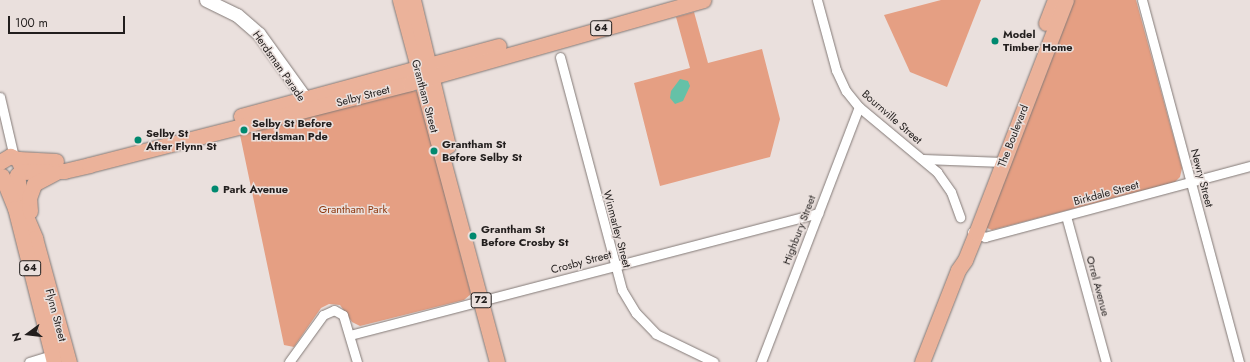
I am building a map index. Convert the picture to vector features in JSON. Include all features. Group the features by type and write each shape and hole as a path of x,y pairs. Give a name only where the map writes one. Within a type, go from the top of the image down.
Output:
{"main road":[{"name":"Herdsman Parade","path":"206,0 237,15 251,26 307,104"},
{"name":"Grantham Street","path":"400,0 425,72"},
{"name":"Grantham Street","path":"413,0 425,72 453,202 465,238 497,362"},
{"name":"Selby Street","path":"425,72 676,0"},
{"name":"Selby Street","path":"8,165 64,170 425,72 703,0"},
{"name":"The Boulevard","path":"922,362 958,270 965,260 972,232 1055,0"},
{"name":"The Boulevard","path":"997,161 1066,0"},
{"name":"Selby Street","path":"8,165 89,157 307,104"},
{"name":"Flynn Street","path":"8,165 22,207 35,238 62,359"},
{"name":"Flynn Street","path":"8,165 15,208 62,359"},
{"name":"64","path":"35,238 29,204 31,188 40,179 64,170"}],"street":[{"name":"Bournville Street","path":"817,0 836,70 846,91 859,107 923,159 951,192 960,217"},
{"name":"Newry Street","path":"1142,0 1239,362"},
{"name":"Winmarley Street","path":"560,58 614,266 622,290 636,313 656,334 714,362"},
{"name":"Flynn Street","path":"0,97 8,165"},
{"name":"Highbury Street","path":"762,362 859,107"},
{"name":"Bournville Street","path":"923,159 997,161"},
{"name":"Birkdale Street","path":"972,232 985,237 1250,166"},
{"name":"Crosby Street","path":"350,335 818,213"},
{"name":"Orrel Avenue","path":"1066,216 1106,362"},
{"path":"289,362 328,310 338,311 343,315 357,362"},
{"path":"29,362 62,359"}],"green space":[{"path":"941,0 981,0 947,87 910,72 884,15"},
{"path":"1070,0 1136,0 1182,168 1180,177 1175,182 992,230 987,228 985,221"},
{"path":"694,12 708,63 762,49 780,119 770,157 660,186 634,83 690,68 676,17"},
{"name":"Grantham Park","path":"412,90 418,92 471,294 464,300 360,326 352,322 340,305 329,304 321,308 294,347 284,345 239,130"}],"shaded area":[{"path":"680,79 688,81 690,86 683,101 675,104 670,98 671,91"}],"place":[{"name":"Model Timber Home","path":"995,41"},
{"name":"Selby St Before Herdsman Pde","path":"244,130"},
{"name":"Selby St After Flynn St","path":"138,140"},
{"name":"Grantham St Before Selby St","path":"434,151"},
{"name":"Park Avenue","path":"215,189"},
{"name":"Grantham St Before Crosby St","path":"473,236"}]}
